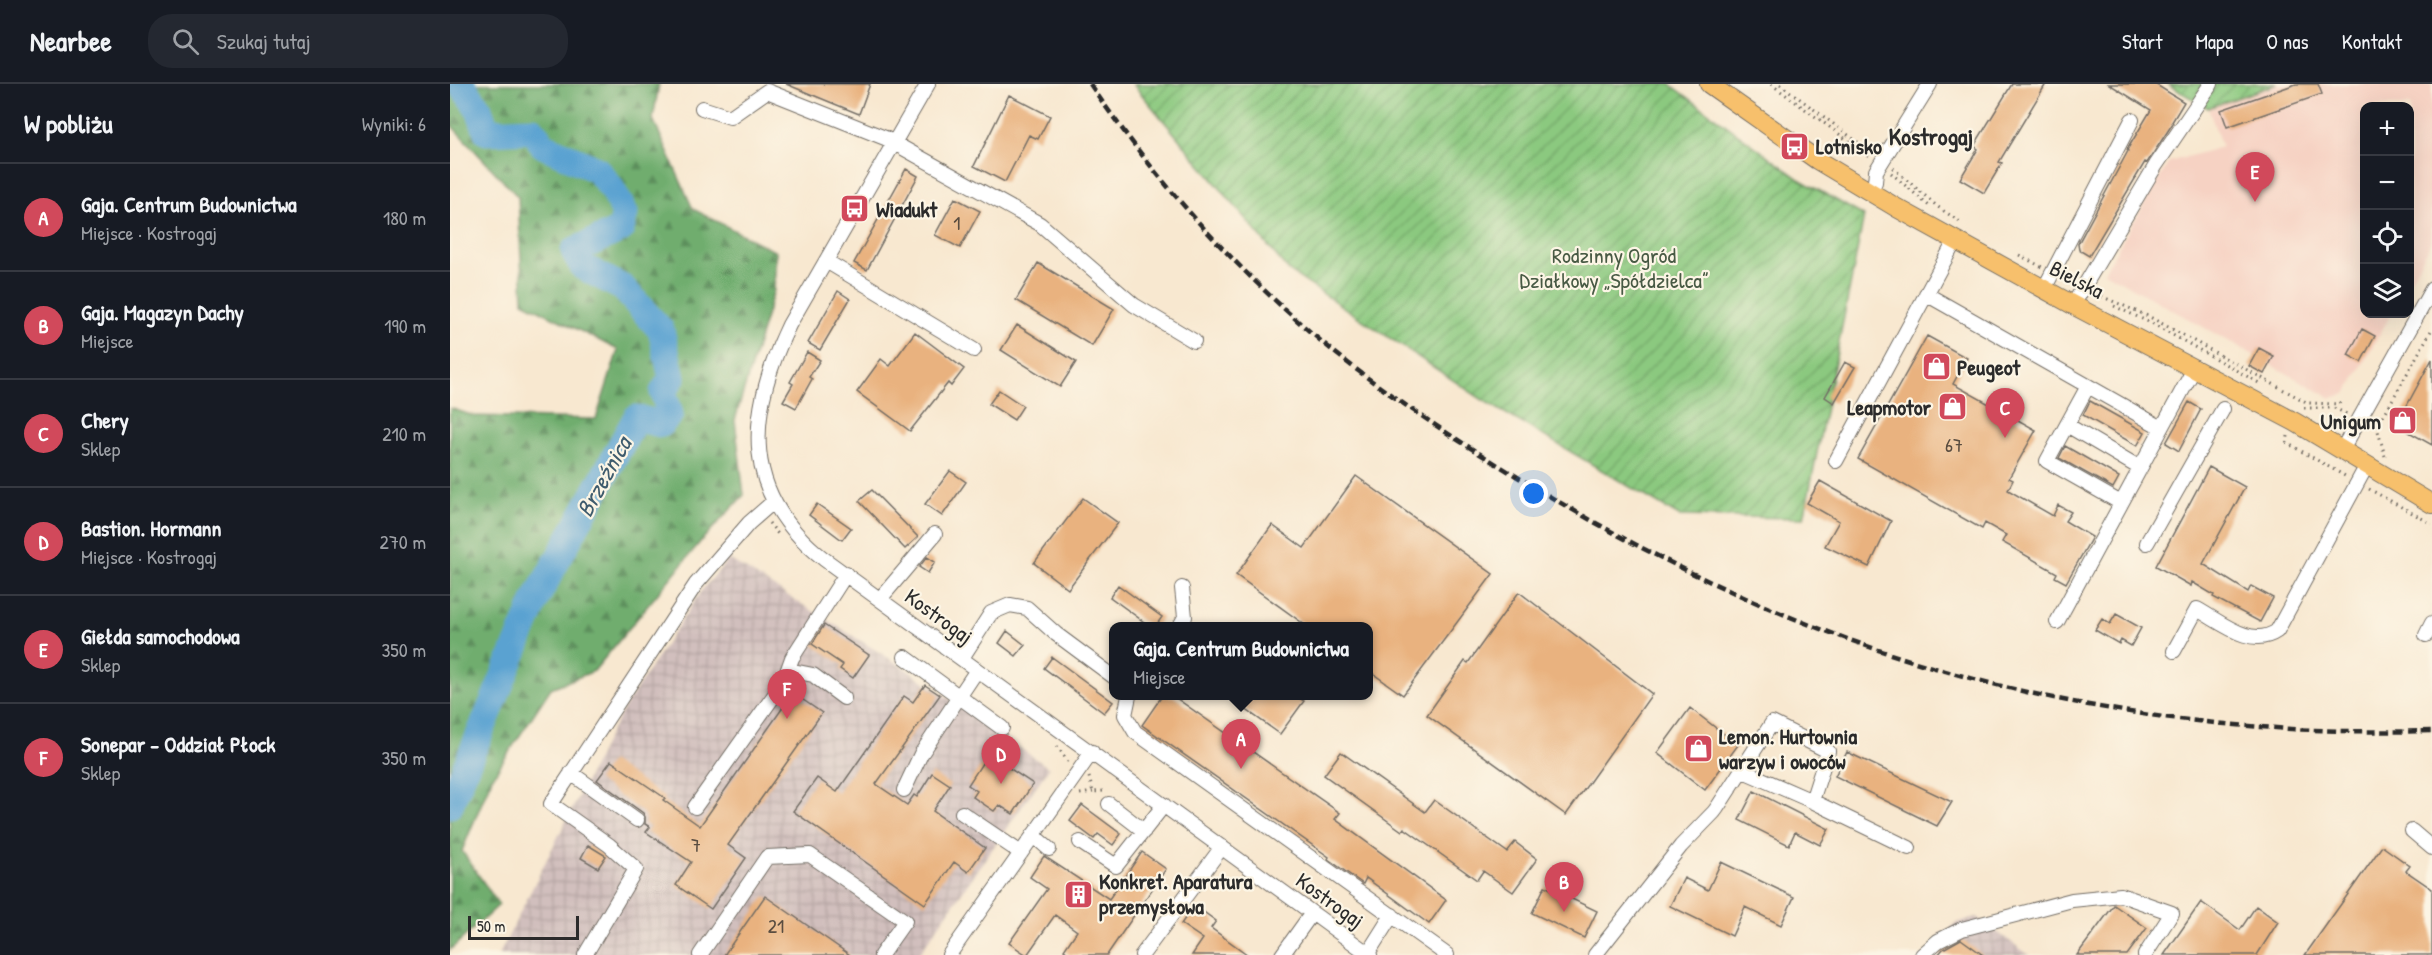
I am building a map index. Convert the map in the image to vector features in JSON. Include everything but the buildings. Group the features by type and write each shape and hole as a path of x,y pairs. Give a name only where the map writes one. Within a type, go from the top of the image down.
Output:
{"main road":[{"name":"Bielska","path":"1716,86 1803,151 1870,192 2073,305 2195,368 2342,450 2432,504"}],"street":[{"path":"585,955 636,869 609,845 551,804 696,584 749,523 768,507 760,461 759,434 772,368 783,339 928,84"},
{"path":"1870,192 1875,182 1876,171 1930,84"},
{"path":"2073,305 2156,165 2211,84"},
{"path":"702,108 730,117 767,91 894,143 1040,224 1134,305 1194,341"},
{"path":"2044,289 2132,120"},
{"path":"1836,461 1955,241"},
{"path":"826,261 974,350"},
{"path":"2342,450 2432,289"},
{"path":"1926,294 2162,428"},
{"path":"2057,622 2195,368"},
{"path":"2088,386 2047,461 2121,503"},
{"path":"2147,543 2223,409"},
{"path":"2067,426 2140,468"},
{"path":"2174,651 2197,609 2250,638 2260,638 2277,631 2367,465"},
{"name":"Kostrogaj","path":"768,507 783,519 803,542 846,574 1369,954"},
{"path":"880,599 935,534"},
{"path":"695,807 783,683 792,657 846,574"},
{"path":"1182,588 1185,617 1182,622"},
{"path":"962,658 991,613 1010,605 1027,608 1056,634 1109,674"},
{"path":"905,657 1002,728"},
{"path":"788,670 813,675 844,698"},
{"path":"904,790 921,754 977,670"},
{"path":"1128,700 1125,715 1135,732 1447,955"},
{"path":"1595,955 1681,846 1714,812 1772,723 1828,751 1812,801"},
{"path":"949,955 1092,752"},
{"path":"1741,770 1909,848"},
{"path":"571,772 637,820"},
{"path":"1109,804 1144,831"},
{"path":"1080,842 1116,866 1164,805"},
{"path":"962,813 1021,853"},
{"path":"2412,831 2432,848"},
{"path":"1033,835 1049,849"},
{"path":"1142,955 1222,847"},
{"path":"700,955 767,857 810,855 905,921 881,955"},
{"path":"1922,955 1938,941 1962,929 2073,900 2121,895 2172,913 2145,955"},
{"path":"1282,955 1312,913"},
{"path":"1369,954 1392,915"}],"path":[{"path":"2390,462 2384,455 2378,430 2380,422 2432,329"},
{"path":"768,507 783,541"}],"shaded area":[{"path":"2277,84 2432,84 2432,241 2414,274 2414,102 2360,102 2360,318 2389,318 2346,394 2331,398 2104,272 2169,162 2222,147 2208,108"},
{"path":"729,559 903,667 1049,768 918,955 499,955 611,731 701,591"},
{"path":"1976,917 2029,955 1932,955 1954,924"}],"green space":[{"path":"450,84 659,84 653,119 693,209 776,252 774,290 735,420 744,495 701,541 594,671 551,688 492,778 462,851 499,905 450,950 450,408 474,416 596,419 618,350 523,302 518,197 450,124"},
{"name":"Rodzinny Ogród Działkowy „Spółdzielca”","path":"1133,84 1670,84 1799,179 1864,216 1804,518 1679,516 1483,400 1289,271"},
{"path":"2167,84 2277,84 2208,108"}],"waterway":[{"name":"Brzeźnica","path":"450,805 537,597 636,418 661,424 670,414 663,392 672,378 661,330 623,288 583,267 574,251 621,229 625,213 610,186 597,170 543,145 533,130 487,132 479,109 461,84"}],"railway":[{"path":"1090,84 1147,161 1208,233 1276,301 1348,363 1430,422 1516,476 1625,539 1733,592 1843,637 1954,674 2068,701 2185,720 2306,730 2432,731"}],"place":[{"name":"Lotnisko","path":"1795,146"},
{"name":"Giełda samochodowa","path":"2255,202"},
{"name":"Wiadukt","path":"855,209"},
{"name":"Peugeot","path":"1936,367"},
{"name":"Leapmotor","path":"1952,407"},
{"name":"Unigum","path":"2402,421"},
{"name":"Chery","path":"2005,438"},
{"name":"Sonepar - Oddział Płock","path":"787,719"},
{"name":"Lemon. Hurtownia warzyw i owoców","path":"1698,749"},
{"name":"Gaja. Centrum Budownictwa","path":"1241,769"},
{"name":"Bastion. Hormann","path":"1001,784"},
{"name":"Konkret. Aparatura przemysłowa","path":"1078,894"},
{"name":"Gaja. Magazyn Dachy","path":"1564,912"}],"district":[{"name":"Kostrogaj","path":"1931,137"}]}
